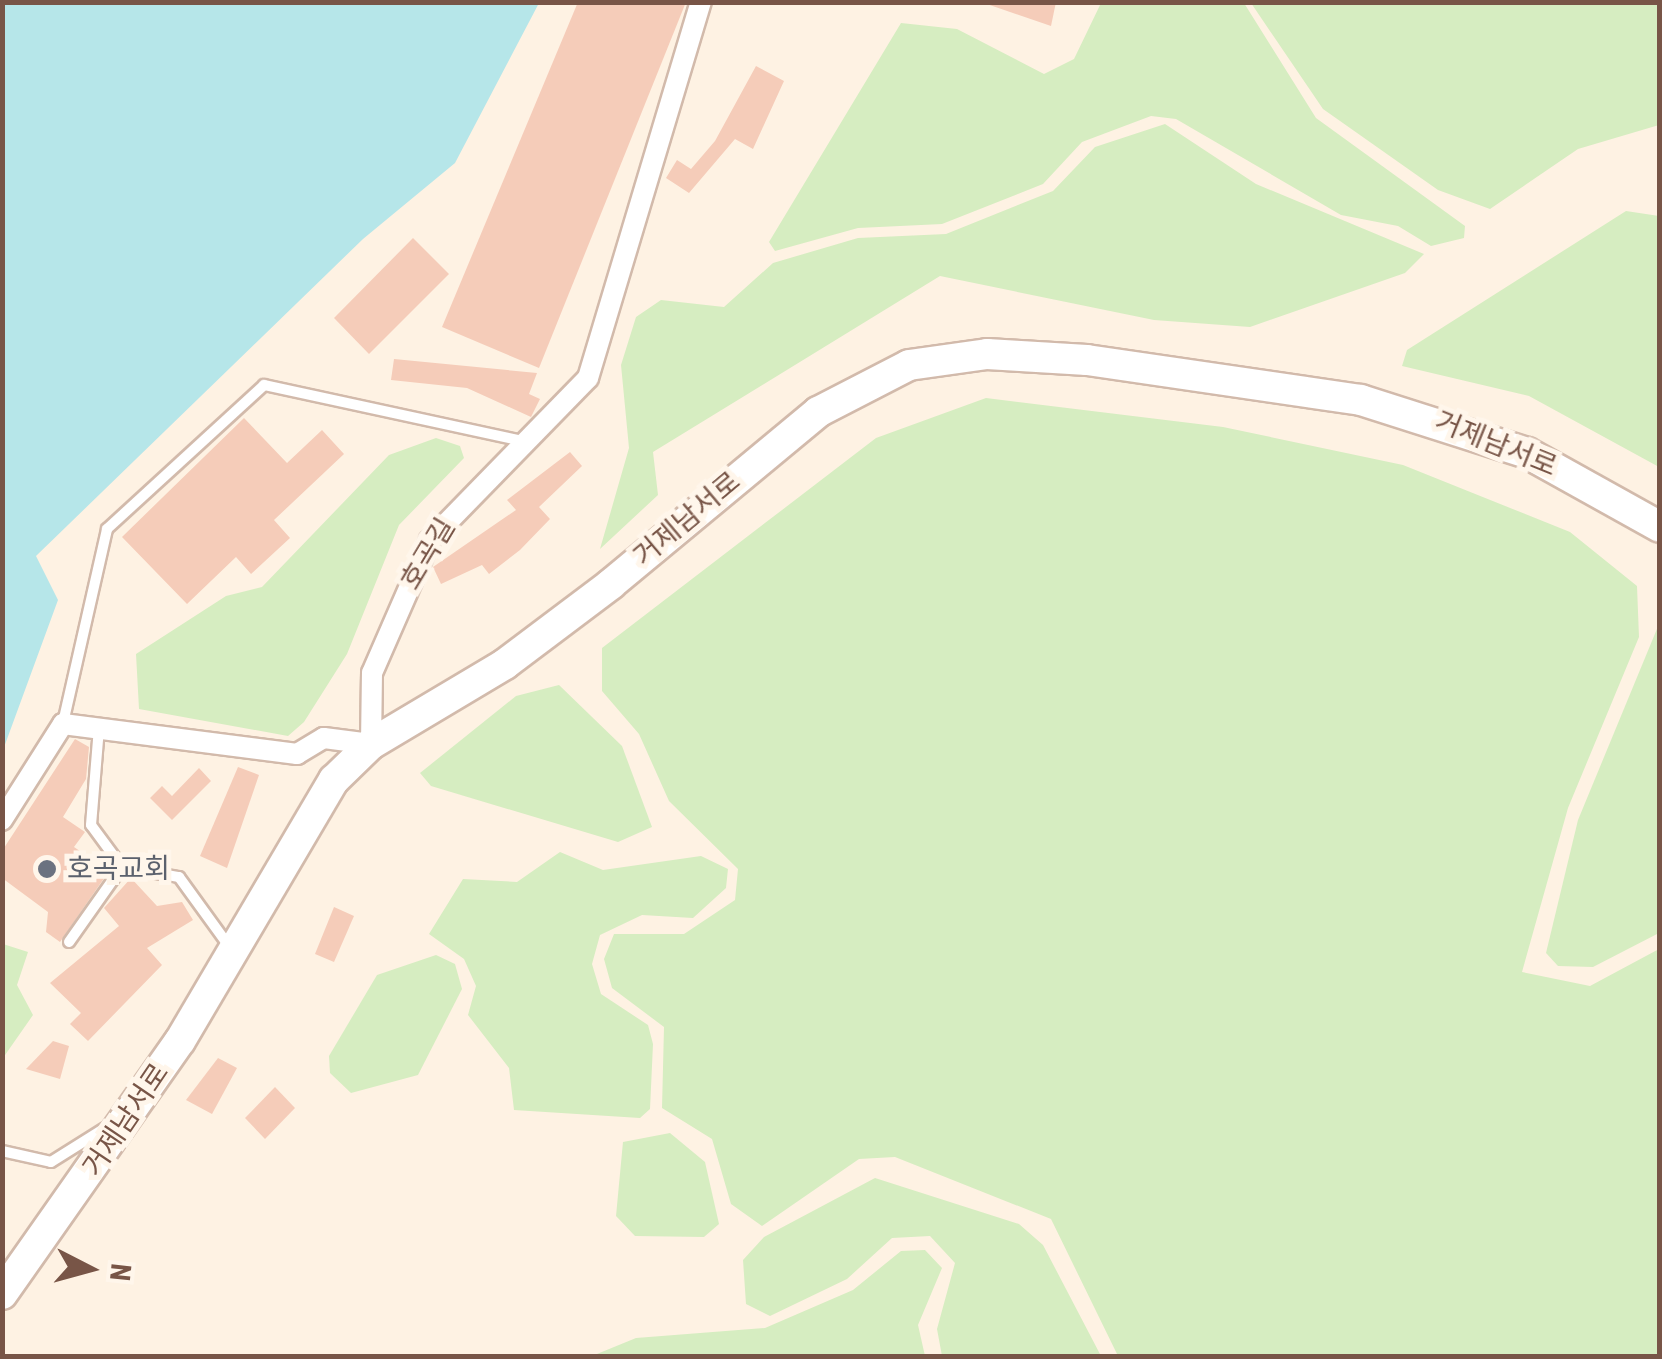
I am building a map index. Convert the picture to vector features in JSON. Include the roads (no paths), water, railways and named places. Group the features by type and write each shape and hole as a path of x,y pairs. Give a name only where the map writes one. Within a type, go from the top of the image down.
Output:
{"main road":[{"name":"거제남서로","path":"2,1294 133,1110 234,953 334,780 371,744 504,664 818,412 910,365 987,354 1087,360 1378,404 1527,453 1660,527"}],"street":[{"name":"호곡길","path":"371,744 372,673 409,580 472,488 588,378 701,2"},
{"path":"2,820 62,724 296,754 324,738 371,744"}],"lane":[{"path":"62,724 106,529 264,385 524,441"},
{"path":"100,727 91,825 122,867 179,877 234,953"},
{"path":"69,942 122,867"},
{"path":"2,1151 52,1162 133,1110"}],"water":[{"path":"3,2 539,3 455,163 363,239 36,556 58,600 3,750"}],"place":[{"name":"호곡교회","path":"47,869"}]}
